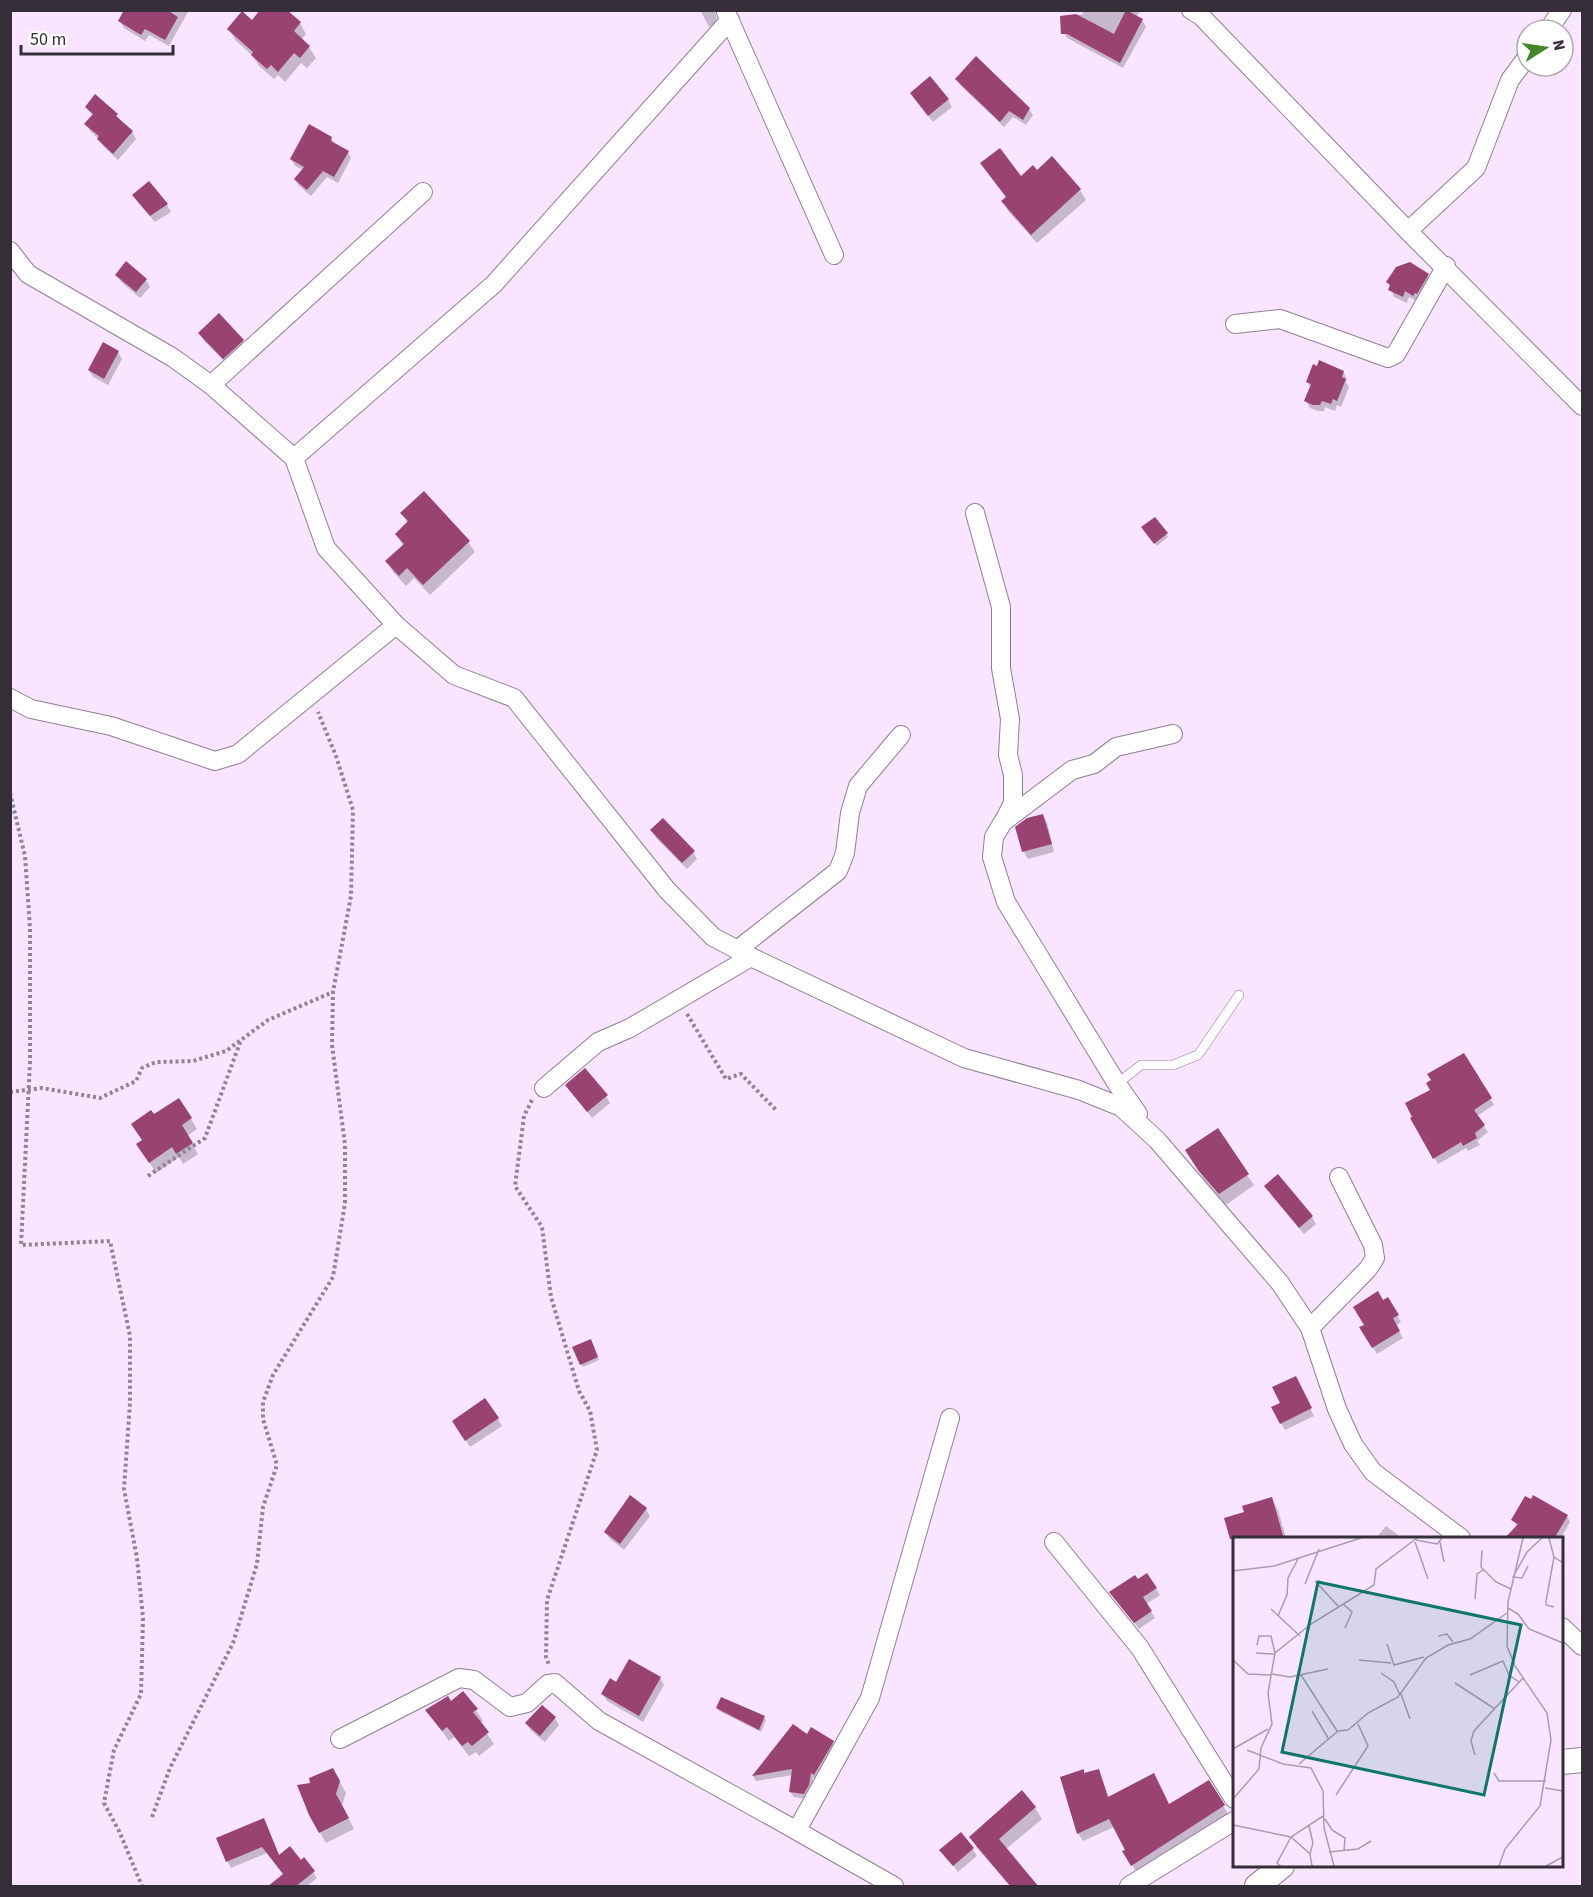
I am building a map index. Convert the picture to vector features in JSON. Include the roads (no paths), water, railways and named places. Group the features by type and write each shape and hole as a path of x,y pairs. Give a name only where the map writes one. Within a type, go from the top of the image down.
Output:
{"street":[{"path":"1191,10 1201,16 1408,231 1582,406"},
{"path":"294,458 494,284 727,15 834,255"},
{"path":"1408,231 1476,168 1510,80 1515,73"},
{"path":"212,385 423,192"},
{"path":"10,251 28,274 172,357 212,385 294,458 326,548 396,625 454,675 514,698 667,890 713,937 744,954 964,1058 1080,1090 1121,1107 1157,1140"},
{"path":"1235,324 1280,319 1388,358 1396,354 1446,267"},
{"path":"975,513 1000,606 1001,668 1010,719 1008,755 1013,775 1013,803 994,837 992,857 1006,902 1117,1084 1157,1140 1280,1283 1311,1328 1337,1409 1353,1444 1373,1472 1458,1537"},
{"path":"10,698 31,709 111,726 214,761 238,754 396,625"},
{"path":"1003,822 1072,770 1094,764 1116,747 1173,734"},
{"path":"544,1088 598,1042 630,1029 679,1000 744,954 838,871 845,853 850,813 858,786 901,735"},
{"path":"1311,1328 1368,1269 1375,1258 1373,1245 1339,1177"},
{"path":"797,1830 870,1698 950,1418"},
{"path":"1054,1542 1140,1648 1233,1797"},
{"path":"1563,1628 1582,1646"},
{"path":"340,1739 459,1678 474,1680 510,1707 527,1703 548,1684 555,1683 599,1721 797,1830 894,1887"},
{"path":"1563,1762 1582,1761"},
{"path":"1129,1887 1233,1822"},
{"path":"1257,1887 1281,1867"}],"lane":[{"path":"1117,1084 1141,1065 1173,1065 1198,1055 1239,995"}]}
